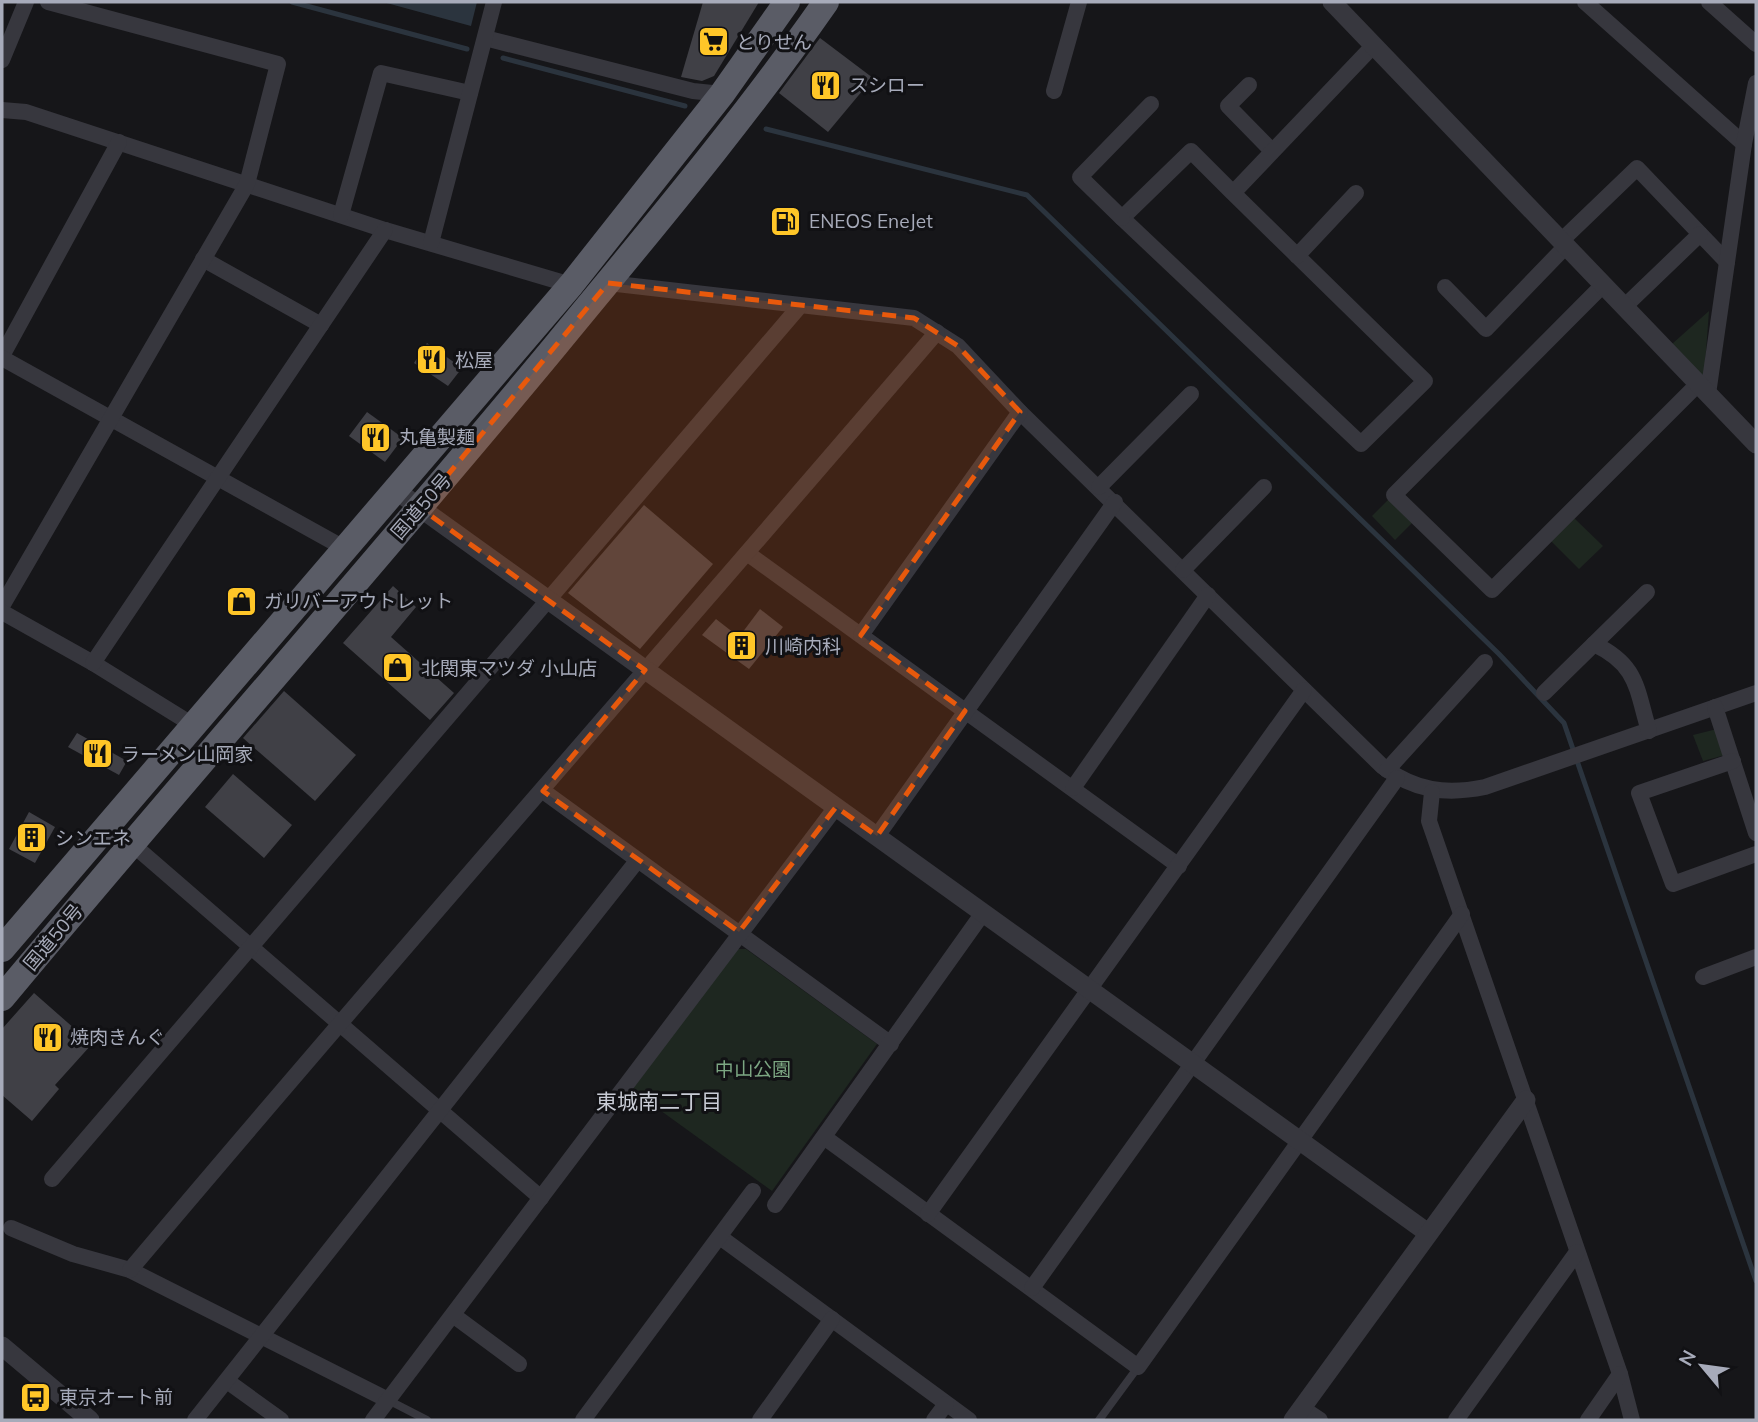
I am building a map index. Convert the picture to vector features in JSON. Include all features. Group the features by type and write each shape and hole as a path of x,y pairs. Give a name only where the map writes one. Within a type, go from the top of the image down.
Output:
{"highway":[{"name":"国道50号","path":"7,936 193,725 571,285 722,94 787,2"},
{"name":"国道50号","path":"2,998 608,283 713,153 826,2"}],"street":[{"path":"2,60 26,2"},
{"path":"2,606 247,184 278,64 48,2"},
{"path":"431,243 494,2"},
{"path":"1054,91 1079,2"},
{"path":"1332,2 1756,444"},
{"path":"1585,2 1744,144"},
{"path":"1709,2 1756,44"},
{"path":"485,38 693,90 722,94"},
{"path":"1233,192 1374,45"},
{"path":"341,215 381,73 470,93"},
{"path":"1604,285 1394,495 1492,590 1703,389 1727,262 1744,144 1751,128 1756,83"},
{"path":"1249,85 1228,106 1272,151"},
{"path":"1122,218 1191,151 1425,381 1361,444 1122,218 1080,177 1151,104"},
{"path":"2,110 26,112 385,230 571,285"},
{"path":"119,142 2,357 344,548"},
{"path":"1445,287 1486,329 1637,168 1727,262"},
{"path":"1297,256 1356,193"},
{"path":"93,663 385,230"},
{"path":"1624,307 1700,234"},
{"path":"204,259 321,326"},
{"path":"608,283 799,307 914,318 937,332 958,346 1020,412 1392,774 1432,792 1459,792 1485,787 1756,693"},
{"path":"51,1179 799,307"},
{"path":"130,1270 338,1023 543,791 937,332"},
{"path":"1100,487 1191,394"},
{"path":"860,635 1020,412"},
{"path":"1183,570 1264,487"},
{"path":"394,489 1428,1233"},
{"path":"877,836 1115,502"},
{"path":"747,553 1179,866"},
{"path":"1544,693 1647,592"},
{"path":"1073,788 1208,595"},
{"path":"2,612 93,663 193,725"},
{"path":"1594,644 1619,657 1629,667 1649,731"},
{"path":"1032,1288 1193,1064 1392,774 1485,662"},
{"path":"928,1214 1304,690"},
{"path":"1716,708 1756,833"},
{"path":"1733,761 1639,793 1673,884 1756,854"},
{"path":"543,791 891,1044"},
{"path":"1432,792 1429,821 1620,1374 1632,1420"},
{"path":"373,1420 836,807"},
{"path":"131,843 541,1198"},
{"path":"195,1420 441,1113 637,861"},
{"path":"775,1205 983,913"},
{"path":"824,1138 1138,1367 1462,914"},
{"path":"1703,977 1756,957"},
{"path":"1320,1420 1298,1414 1526,1100"},
{"path":"583,1420 753,1191"},
{"path":"6,1225 73,1254 130,1270 388,1399"},
{"path":"720,1237 969,1420"},
{"path":"1456,1420 1577,1252"},
{"path":"453,1315 519,1364"},
{"path":"760,1420 832,1318"},
{"path":"2,1346 90,1420"},
{"path":"1588,1420 1620,1374"},
{"path":"227,1381 281,1420"},
{"path":"934,1420 946,1404"}],"lane":[{"path":"1099,1420 1138,1367"},
{"path":"388,1399 427,1420"}],"highlighted area":[{"path":"608,283 914,318 958,346 1020,412 861,635 965,711 877,836 836,807 739,932 543,791 645,670 420,508"}],"green space":[{"path":"1709,311 1704,378 1672,344"},
{"path":"1389,499 1413,522 1395,540 1372,516"},
{"path":"1574,518 1603,546 1579,569 1551,541"},
{"path":"1717,729 1725,755 1703,761 1693,735"},
{"name":"中山公園","path":"735,949 746,949 877,1044 772,1191 632,1090"}],"shaded area":[{"path":"383,2 477,2 471,26"}],"building":[{"name":"とりせん","path":"703,2 759,2 714,76 702,81 681,77"},
{"name":"スシロー","path":"820,38 873,78 828,132 779,93"},
{"path":"427,343 462,368 448,386 414,363"},
{"name":"丸亀製麺","path":"367,412 403,438 385,462 349,436"},
{"path":"644,505 713,564 640,649 568,593"},
{"name":"北関東マツダ 小山店","path":"393,586 416,607 391,637 454,693 430,720 343,643"},
{"name":"川崎内科","path":"760,609 783,627 749,669 702,635 716,619 739,637"},
{"path":"284,691 356,755 315,801 243,738"},
{"name":"ラーメン山岡家","path":"77,733 127,761 119,775 68,747"},
{"path":"233,774 292,825 264,858 205,807"},
{"name":"シンエネ","path":"29,812 55,827 35,863 9,849"},
{"path":"34,993 92,1044 55,1085 59,1089 32,1121 2,1095 2,1029"}],"waterway":[{"path":"292,2 467,49"},
{"path":"503,58 685,106"},
{"path":"766,129 1027,195 1499,654 1564,723 1756,1281"}],"place":[{"name":"とりせん","path":"713,42"},
{"name":"スシロー","path":"826,85"},
{"name":"ENEOS EneJet","path":"786,221"},
{"name":"松屋","path":"432,360"},
{"name":"丸亀製麺","path":"376,437"},
{"name":"ガリバーアウトレット","path":"241,601"},
{"name":"川崎内科","path":"742,646"},
{"name":"北関東マツダ 小山店","path":"398,668"},
{"name":"ラーメン山岡家","path":"98,754"},
{"name":"シンエネ","path":"32,838"},
{"name":"焼肉きんぐ","path":"47,1037"},
{"name":"東京オート前","path":"36,1397"}],"district":[{"name":"東城南二丁目","path":"659,1101"}]}
